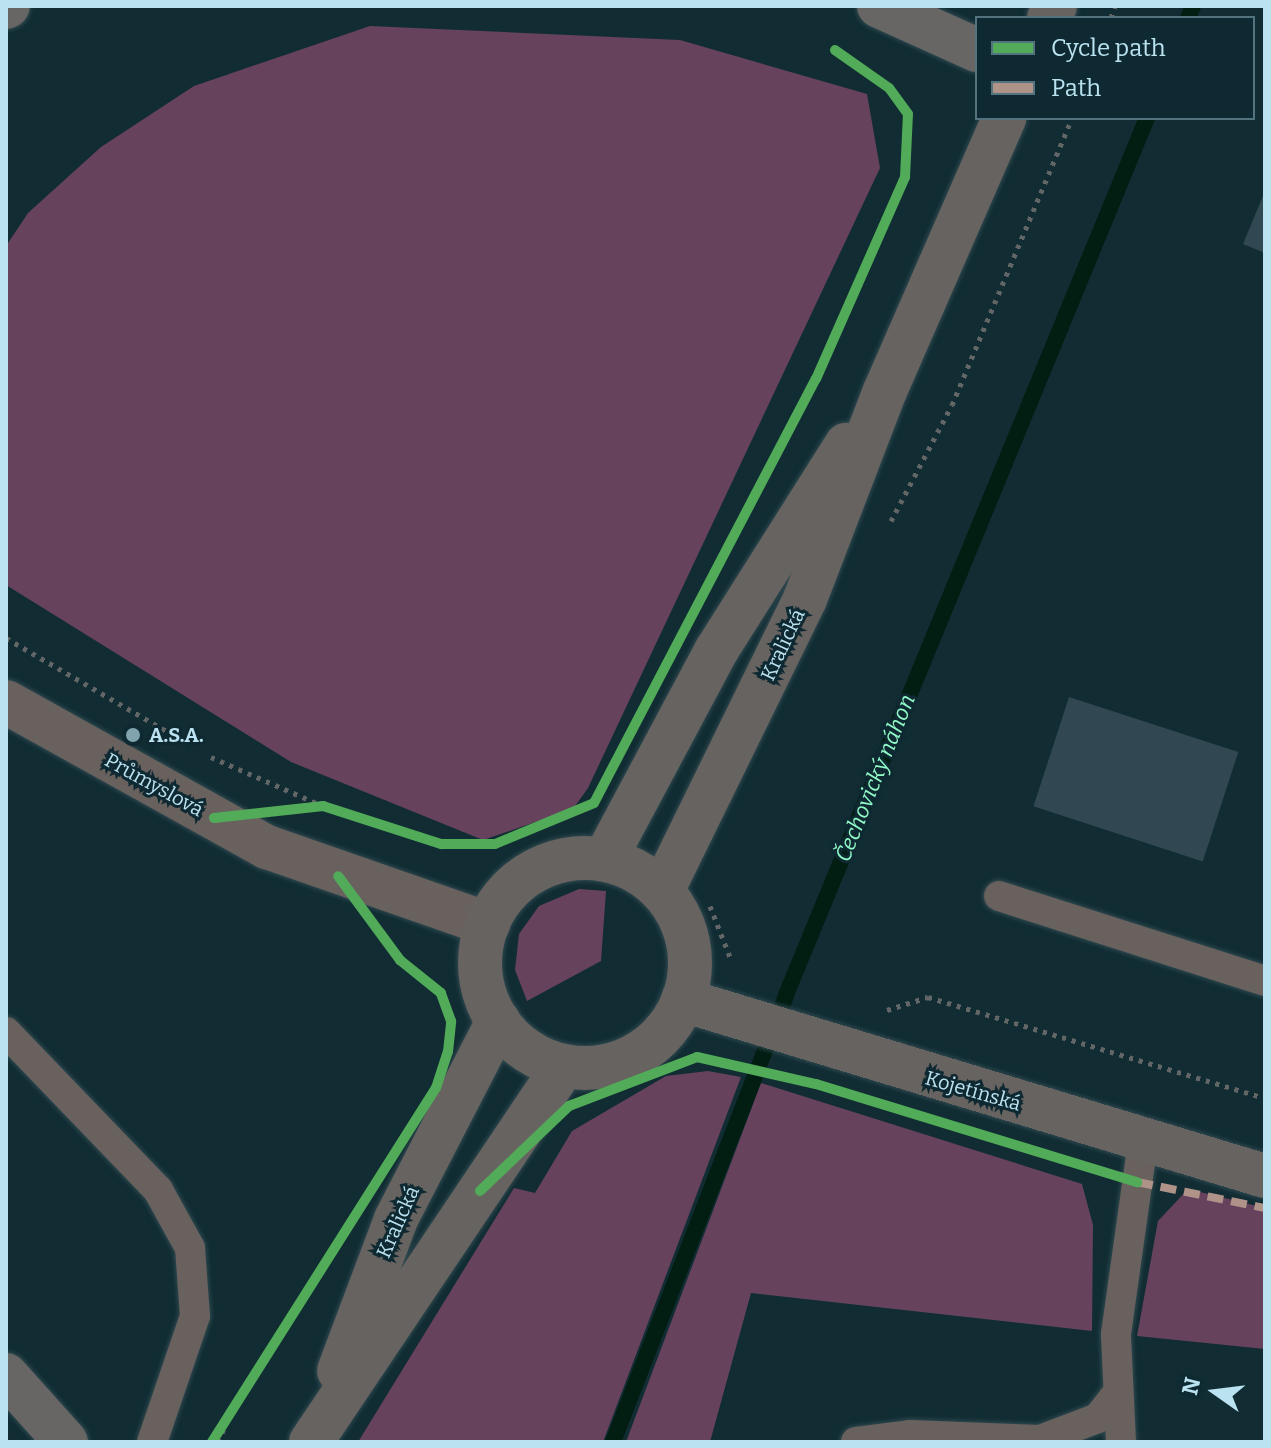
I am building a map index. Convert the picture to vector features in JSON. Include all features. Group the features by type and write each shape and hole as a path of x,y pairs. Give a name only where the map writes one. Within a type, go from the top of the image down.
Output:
{"highway":[{"path":"879,6 975,49"},
{"path":"6,1375 59,1434"}],"main road":[{"name":"Kralická","path":"662,891 805,599 885,391 1003,120"},
{"name":"Kralická","path":"605,859 716,651 885,391"},
{"path":"568,859 605,859 662,891 686,935 695,1006 666,1029 627,1059 564,1066 533,1054 498,1021 481,973 488,924 507,893 535,870 568,859"},
{"name":"Kojetínská","path":"695,1006 840,1052 1265,1176"},
{"name":"Kralická","path":"314,1437 396,1219 498,1021"},
{"name":"Kralická","path":"314,1437 564,1066"}],"street":[{"name":"Průmyslová","path":"6,702 267,847 488,924"}],"lane":[{"path":"999,896 1265,981"},
{"path":"6,1032 158,1190 190,1248 195,1316 152,1442"},
{"path":"1121,1442 1117,1394 1120,1291 1143,1141"},
{"path":"856,1442 910,1435 1040,1440 1098,1418 1117,1394"}],"path":[{"path":"6,638 209,756 338,811"},
{"path":"292,810 323,806"},
{"path":"877,1014 928,997 1265,1098"},
{"path":"215,1442 235,1410"}],"shaded area":[{"path":"370,26 680,40 867,94 880,168 588,788 573,809 483,840 291,762 6,585 6,246 28,213 101,147 194,86"},
{"path":"579,889 606,891 601,961 527,1001 515,970 519,934 539,906"},
{"path":"708,1071 741,1077 603,1442 358,1442 514,1188 535,1193 572,1131 666,1076"},
{"path":"761,1083 1082,1184 1093,1225 1092,1331 751,1293 710,1442 626,1442"},
{"path":"1188,1189 1265,1208 1265,1349 1137,1336 1158,1221"}],"building":[{"path":"1265,191 1265,253 1243,244"},
{"path":"1069,697 1238,752 1203,861 1033,806"}],"waterway":[{"name":"Čechovický náhon","path":"1189,16 1193,6"},
{"name":"Čechovický náhon","path":"613,1442 786,995 1146,120"}],"marked path":[{"path":"1137,1182 1265,1208"}],"cycle path":[{"path":"214,818 323,806 441,844 495,844 594,803 816,379 905,177 908,114 889,88 835,50"},
{"path":"212,1442 436,1088 448,1052 451,1021 441,993 400,960 338,876"},
{"path":"480,1191 569,1106 697,1057 816,1084 1137,1182"}],"place":[{"name":"A.S.A.","path":"133,735"}]}
